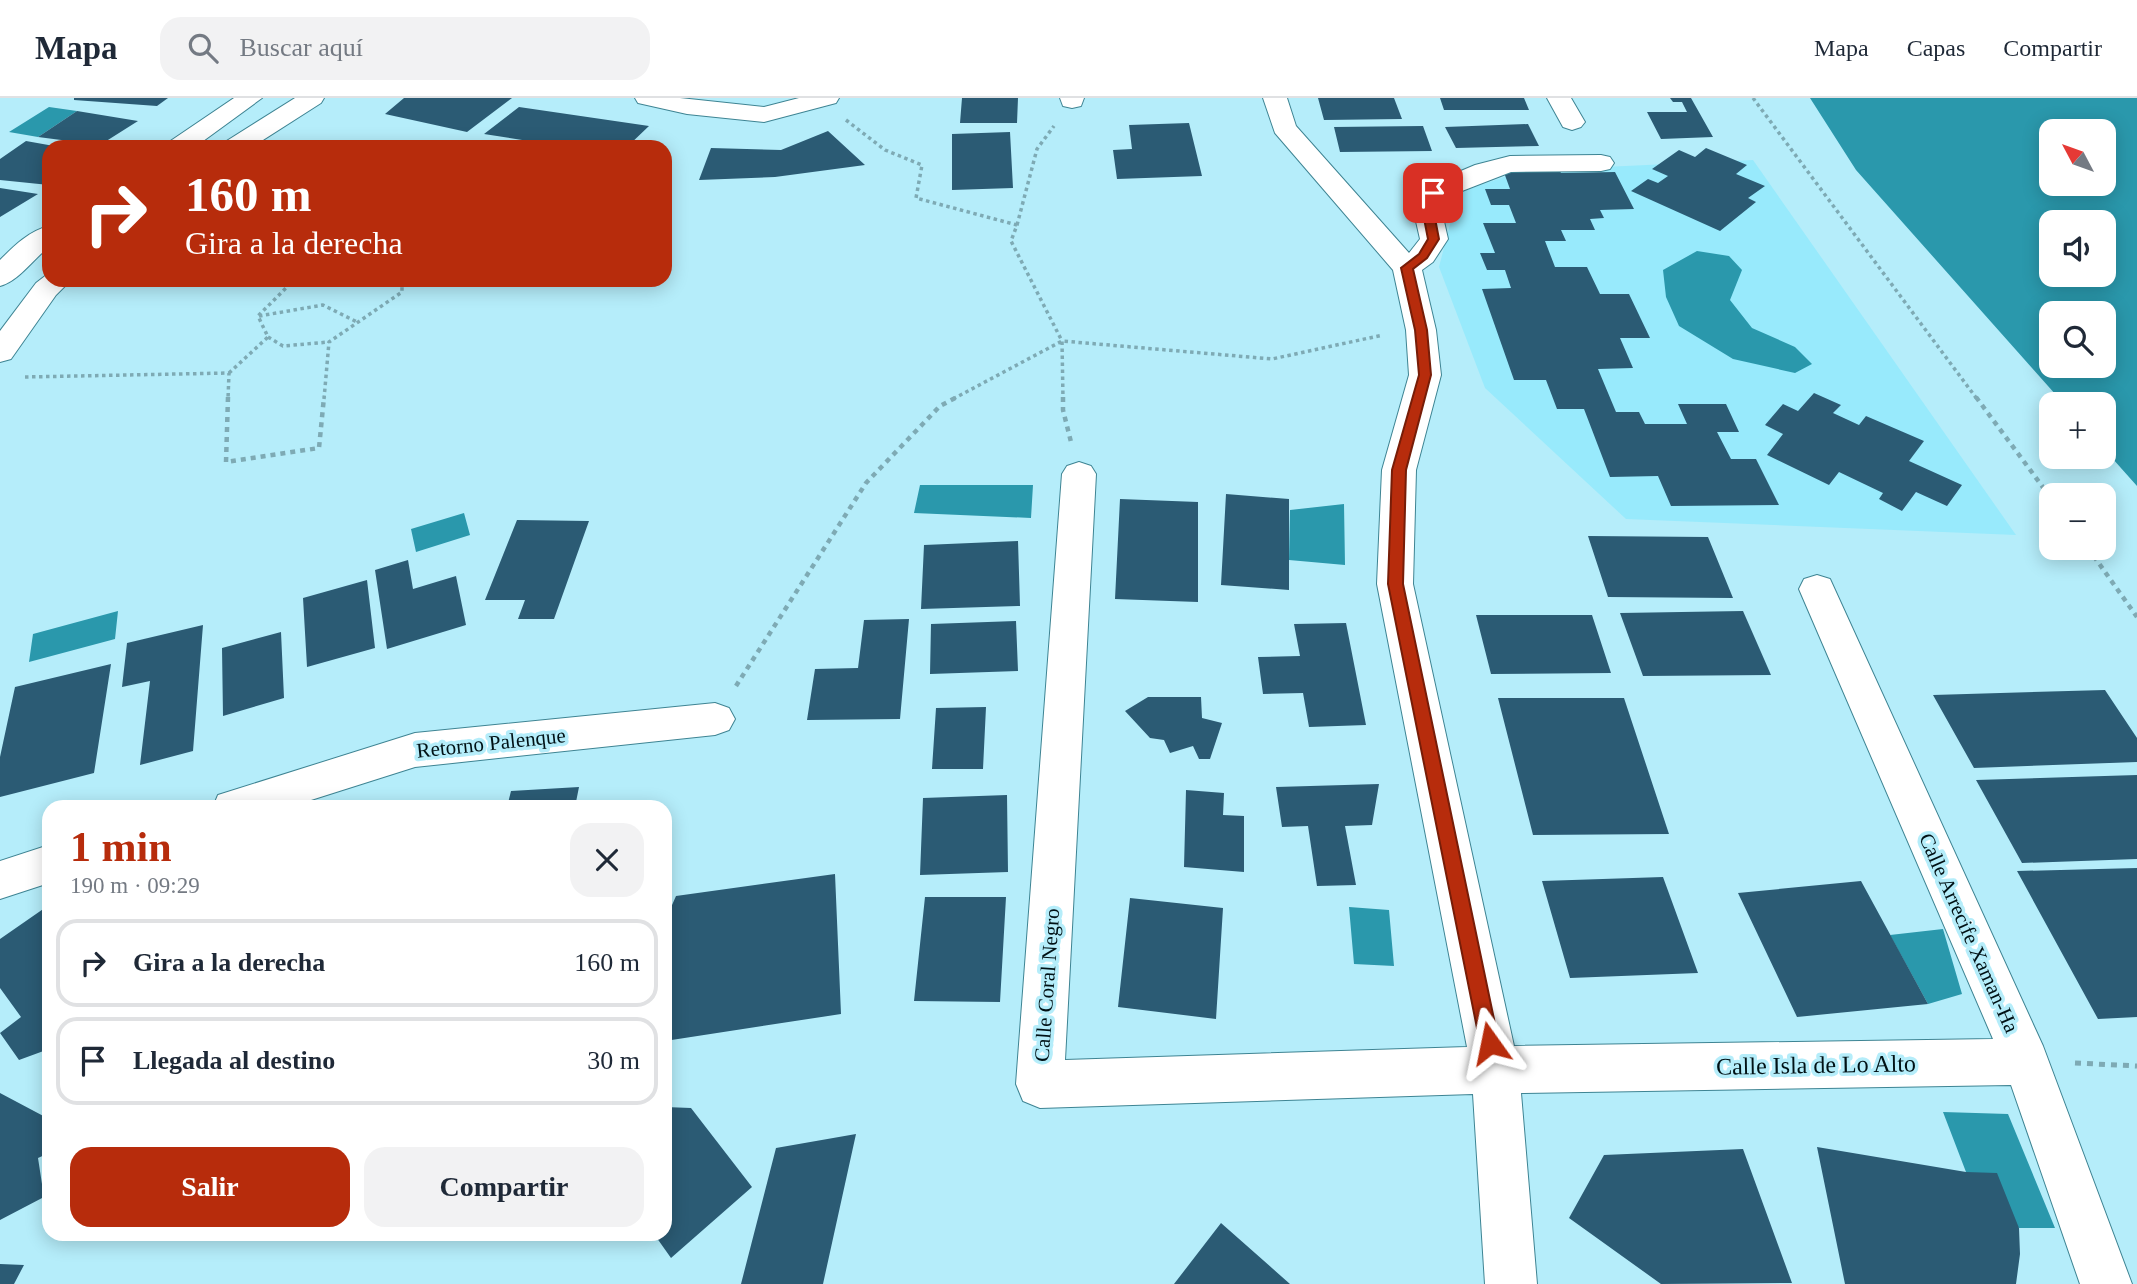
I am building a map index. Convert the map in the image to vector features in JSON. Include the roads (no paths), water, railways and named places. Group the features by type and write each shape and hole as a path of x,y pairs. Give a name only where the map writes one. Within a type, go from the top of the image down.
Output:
{"street":[{"path":"245,140 312,98"},
{"path":"647,98 687,107 764,115 827,98"},
{"path":"1275,98 1284,128 1407,268 1421,330 1425,375 1399,470 1395,584 1495,1070 1511,1284"},
{"path":"1559,98 1572,122"},
{"path":"188,140 244,102 284,116"},
{"path":"1407,268 1423,256 1434,239 1427,208 1433,193 1510,164 1601,163"},
{"path":"0,277 25,251 42,239"},
{"path":"7,365 48,287"},
{"name":"Calle Coral Negro","path":"1079,474 1040,1084 1495,1070"},
{"name":"Calle Arrecife Xaman-Ha","path":"1816,589 2026,1062 2106,1284"},
{"name":"Retorno Palenque","path":"255,800 415,750 715,719"},
{"path":"0,880 42,866"},
{"name":"Calle Isla de Lo Alto","path":"1495,1070 2026,1062"}]}
